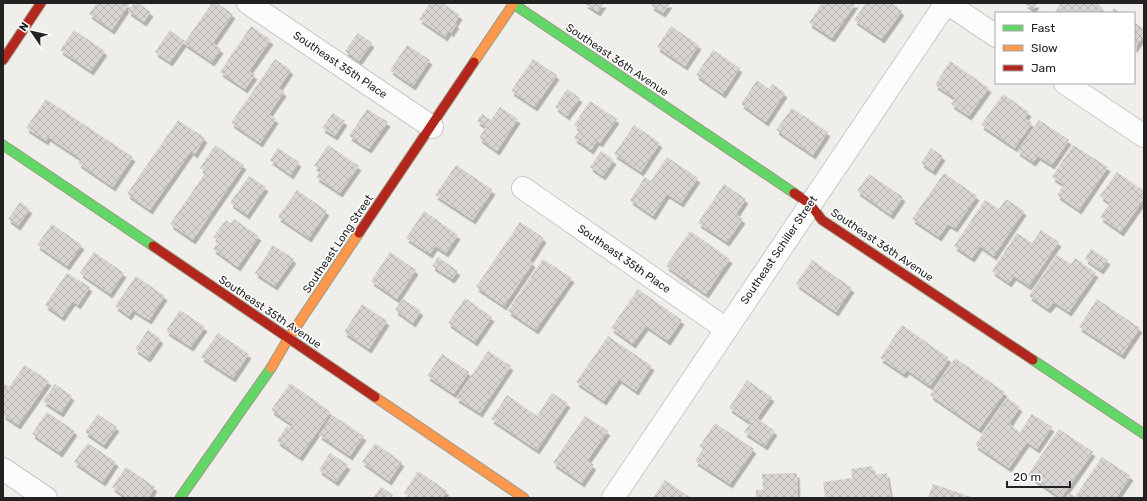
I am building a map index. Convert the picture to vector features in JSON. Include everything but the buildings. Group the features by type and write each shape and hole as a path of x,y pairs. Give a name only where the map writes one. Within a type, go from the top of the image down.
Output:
{"street":[{"path":"3,60 41,3"},
{"name":"Southeast 35th Place","path":"248,3 432,127"},
{"name":"Southeast Long Street","path":"180,498 270,370 288,339 432,127 513,3"},
{"name":"Southeast 36th Avenue","path":"513,3 810,204 822,220 1144,434"},
{"path":"946,3 995,35"},
{"name":"Southeast Schiller Street","path":"613,498 946,3"},
{"path":"1067,84 1144,136"},
{"name":"Southeast 35th Avenue","path":"3,145 524,498"},
{"name":"Southeast 35th Place","path":"523,188 726,329"},
{"path":"3,469 46,498"}],"traffic: fast":[{"path":"512,3 794,193"},
{"path":"3,145 153,246"},
{"path":"1033,360 1144,434"},
{"path":"180,498 271,368"}],"traffic: slow":[{"path":"474,62 514,3"},
{"path":"271,368 288,339 359,233"},
{"path":"375,397 524,498"}],"traffic: jam":[{"path":"3,60 41,3"},
{"path":"359,233 474,62"},
{"path":"794,193 810,204 822,220 1033,360"},
{"path":"153,246 375,397"}]}
